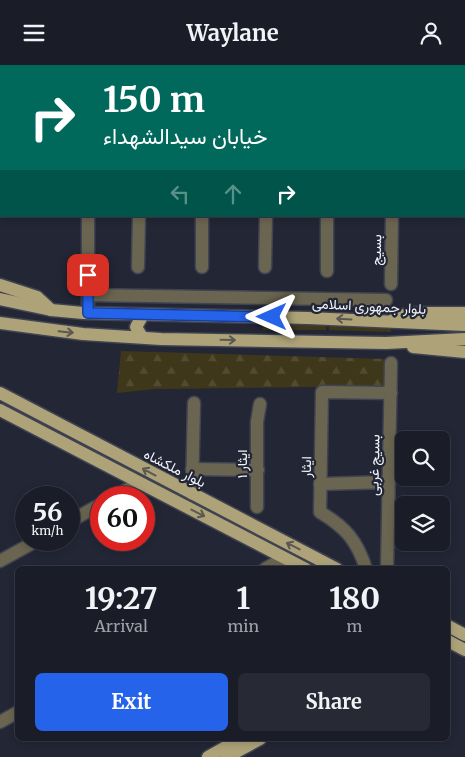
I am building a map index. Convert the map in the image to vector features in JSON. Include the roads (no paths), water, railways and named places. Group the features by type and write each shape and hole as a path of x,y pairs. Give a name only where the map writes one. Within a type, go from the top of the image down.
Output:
{"main road":[{"path":"0,285 37,297 51,311"},
{"name":"بلوار جمهوری اسلامی","path":"0,299 51,311 465,325"},
{"path":"380,321 413,313 465,313"},
{"path":"142,337 136,327 143,315"},
{"path":"0,316 43,329"},
{"path":"0,323 43,329 142,337 386,343 465,352"},
{"path":"386,343 465,339"},
{"name":"بلوار ملکشاه","path":"0,393 330,566"},
{"path":"0,410 300,566"},
{"path":"54,438 60,433 56,424"},
{"path":"90,457 89,448 97,445"},
{"path":"452,633 465,650"},
{"path":"208,757 236,741"},
{"path":"227,757 256,741"}],"street":[{"path":"88,217 88,313"},
{"path":"138,267 139,217"},
{"path":"202,217 202,267"},
{"path":"264,267 266,217"},
{"path":"327,217 327,271"},
{"name":"بسیج","path":"390,285 392,217"},
{"path":"88,295 386,300"},
{"name":"بسیج غربی","path":"386,566 391,363"},
{"name":"ایثار","path":"365,566 361,551 340,524 320,512 322,392 391,393"},
{"path":"192,494 192,421 194,403"},
{"name":"ایثار ۱","path":"257,507 257,421 260,404"},
{"path":"192,469 258,470"},
{"path":"320,484 389,482"},
{"path":"133,486 139,483"},
{"path":"0,561 18,551"},
{"path":"270,566 284,558"},
{"path":"0,722 15,714"}]}
